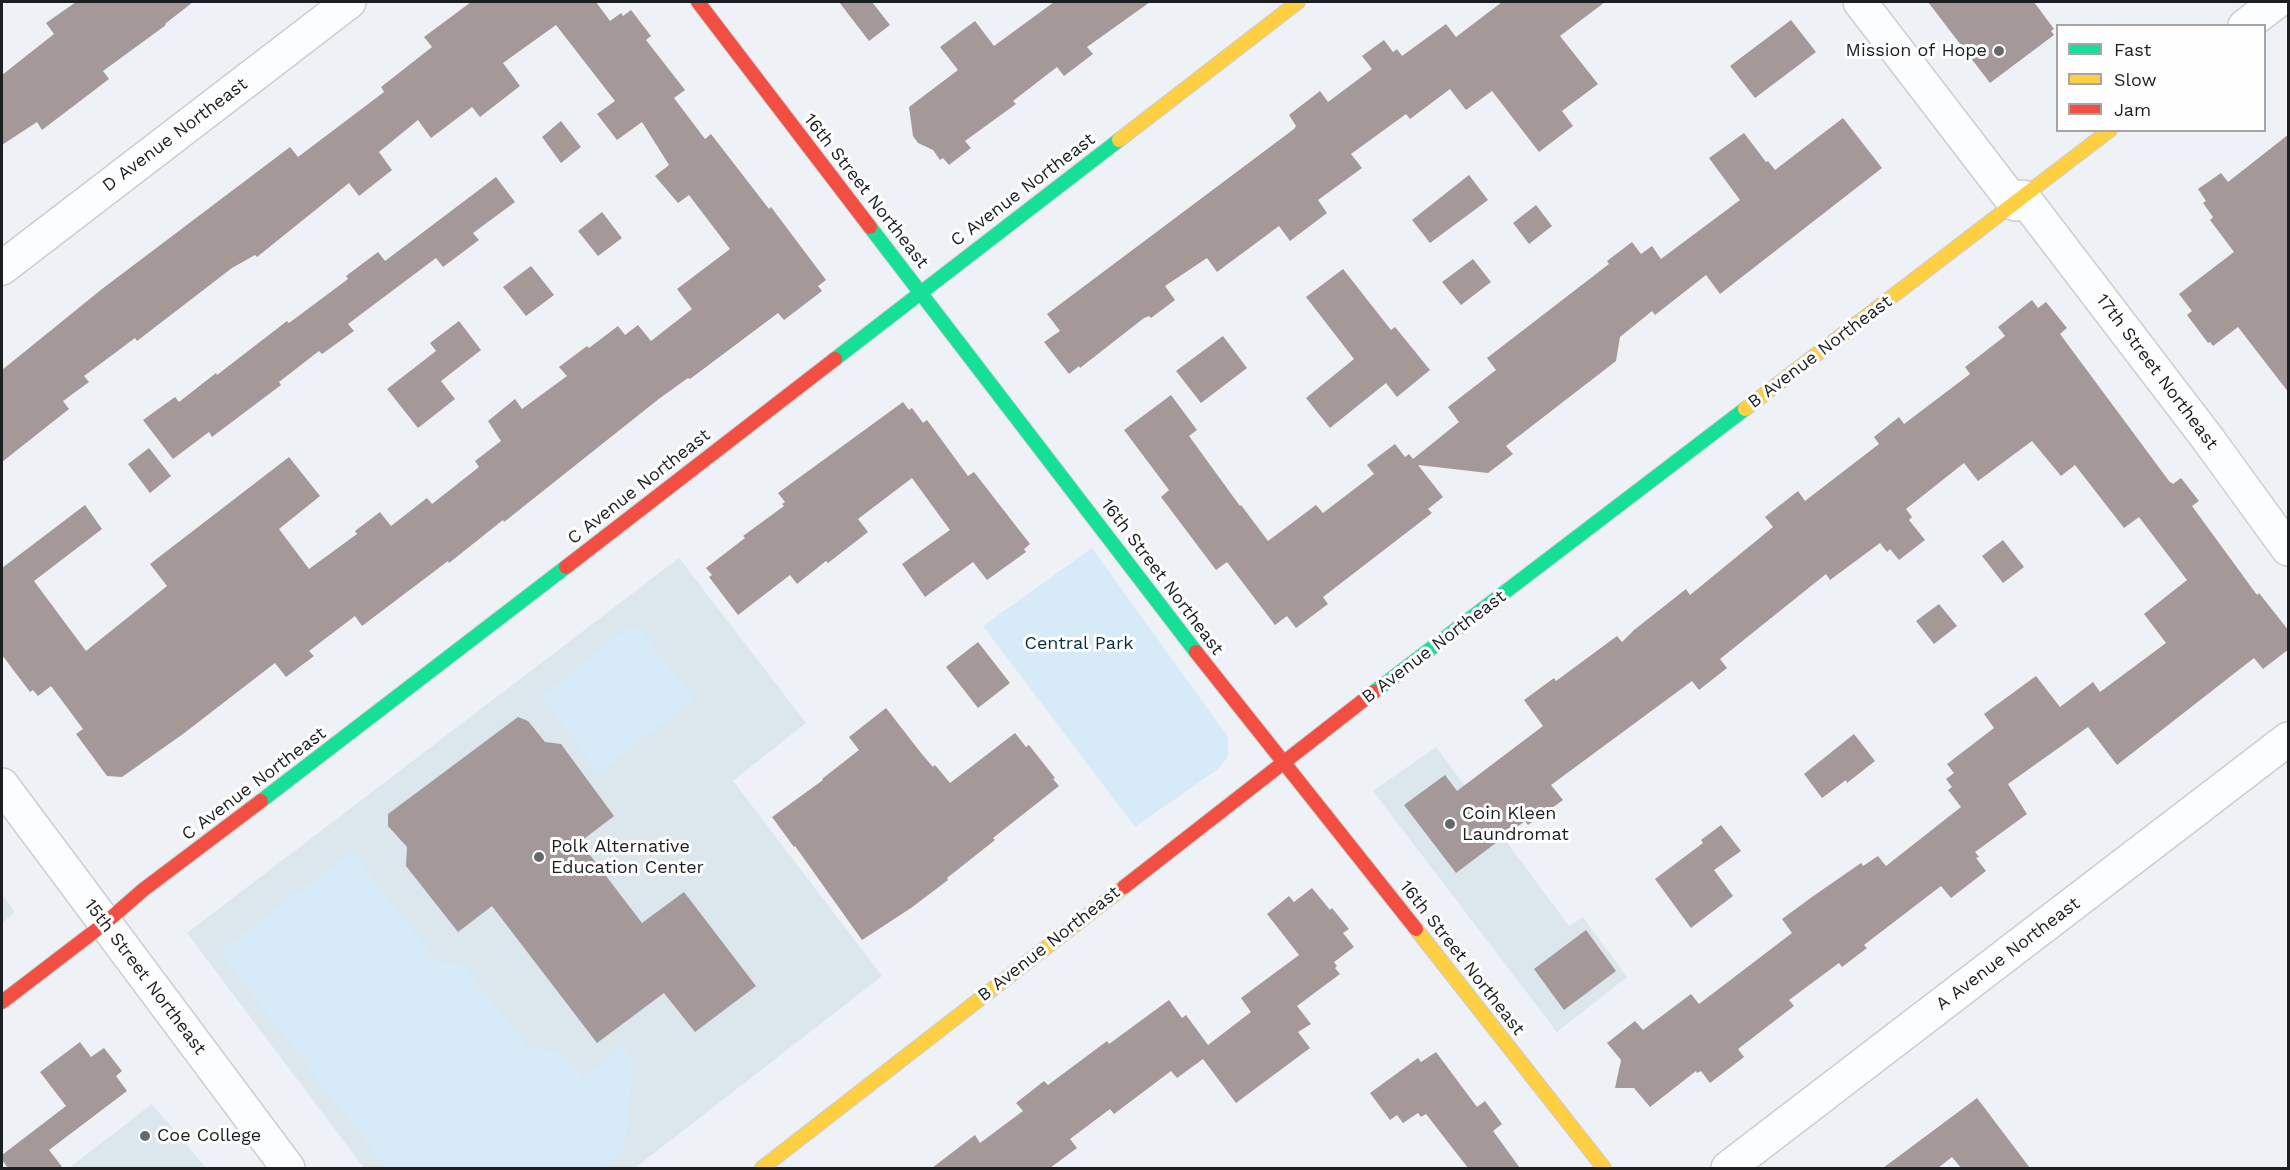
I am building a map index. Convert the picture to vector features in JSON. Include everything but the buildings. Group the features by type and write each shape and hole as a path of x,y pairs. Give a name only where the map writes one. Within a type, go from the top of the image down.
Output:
{"street":[{"name":"D Avenue Northeast","path":"2,268 349,2"},
{"name":"16th Street Northeast","path":"698,2 1241,711 1285,762 1604,1168"},
{"name":"C Avenue Northeast","path":"2,1002 104,924 143,890 469,643 920,291 1298,2"},
{"name":"17th Street Northeast","path":"1860,2 2208,439 2289,549"},
{"path":"2248,24 2276,2"},
{"name":"B Avenue Northeast","path":"762,1168 1285,762 2107,132"},
{"name":"A Avenue Northeast","path":"1728,1168 2289,739"},
{"name":"15th Street Northeast","path":"2,785 288,1168"}],"shaded area":[{"name":"Polk Alternative Education Center","path":"679,558 806,723 733,781 882,976 635,1168 364,1168 187,933"},
{"path":"1436,747 1569,926 1583,917 1627,977 1557,1032 1373,791"},
{"path":"2,894 15,912 2,923"},
{"name":"Coe College","path":"152,1104 206,1168 69,1168"}],"green space":[{"name":"Central Park","path":"1092,548 1228,737 1228,757 1218,769 1135,827 983,626"},
{"path":"630,626 635,631 640,629 694,698 599,774 541,696"},
{"path":"352,851 438,962 461,962 528,1047 563,1053 583,1077 623,1047 633,1061 624,1151 601,1168 386,1168 219,952"}],"traffic: fast":[{"path":"835,359 1119,140"},
{"path":"870,227 1196,652"},
{"path":"1374,692 1745,409"},
{"path":"261,801 566,567"}],"traffic: slow":[{"path":"1119,140 1298,2"},
{"path":"1745,409 2107,132"},
{"path":"762,1168 1124,887"},
{"path":"1416,929 1604,1168"}],"traffic: jam":[{"path":"698,2 870,227"},
{"path":"566,567 835,359"},
{"path":"1196,652 1416,929"},
{"path":"1124,887 1374,692"},
{"path":"2,1002 104,924 143,890 261,801"}],"place":[{"name":"Mission of Hope","path":"1999,51"},
{"name":"Coin Kleen Laundromat","path":"1450,824"},
{"name":"Polk Alternative Education Center","path":"539,857"},
{"name":"Coe College","path":"145,1136"}]}
